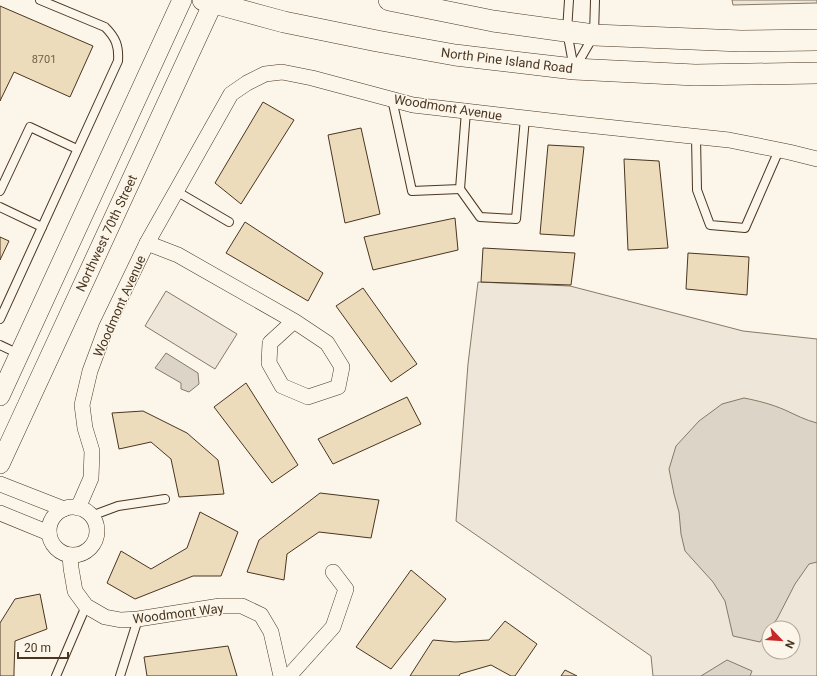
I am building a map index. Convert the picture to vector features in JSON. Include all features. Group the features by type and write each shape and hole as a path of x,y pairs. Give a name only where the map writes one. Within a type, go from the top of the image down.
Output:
{"main road":[{"path":"389,0 494,21 594,35 741,41 817,40"},
{"name":"North Pine Island Road","path":"208,1 284,22 456,55 574,68 695,75 817,73"}],"street":[{"path":"0,396 182,0"},
{"name":"Northwest 70th Street","path":"0,464 152,133 208,1"},
{"name":"Woodmont Avenue","path":"78,511 91,478 92,451 85,428 82,405 90,371 106,328 147,243 231,94 247,82 265,74 282,72 312,78 413,105 729,140 817,158"},
{"path":"126,122 152,133"},
{"path":"80,223 105,235"},
{"name":"Woodmont Avenue","path":"147,243 178,255 294,321 327,343 342,367 338,387 308,397 282,386 269,363 270,343 294,321"},
{"path":"0,484 78,511 94,522 96,530 95,538 91,546 78,554 70,555 55,547 51,541 49,526 57,513 78,511"},
{"path":"0,513 49,533"},
{"name":"Woodmont Way","path":"70,555 75,591 86,606 105,617 121,620 138,619 220,606 242,606 261,615 271,632 281,676"},
{"path":"289,676 333,627 346,589 333,572"}],"lane":[{"path":"0,319 118,61 116,40 105,27 40,0"},
{"path":"569,0 567,31 574,68"},
{"path":"574,68 594,35 595,0"},
{"path":"392,99 412,191 460,189"},
{"path":"466,111 460,189 480,218 516,219 525,118"},
{"path":"0,191 30,127 77,149"},
{"path":"696,136 697,190 710,225 745,228 779,150"},
{"path":"176,191 229,222"},
{"path":"0,207 42,227"},
{"path":"0,346 20,354"},
{"path":"78,511 165,499"},
{"path":"56,676 86,606"},
{"path":"120,676 138,619"}],"shaded area":[{"path":"732,0 817,0 817,3 733,5"},
{"path":"478,282 570,286 743,331 817,339 817,676 653,676 651,656 456,521 468,364"},
{"path":"166,291 237,334 215,369 145,326"},
{"path":"166,353 198,373 199,384 189,392 181,389 181,383 155,368"},
{"path":"744,398 775,406 817,423 817,562 809,564 795,584 776,620 761,620 760,642 733,636 725,601 713,582 685,551 681,534 679,512 669,469 676,446 699,421 722,404"},
{"path":"727,660 752,671 750,676 701,676"}],"building":[{"path":"0,6 93,46 70,97 14,72 0,101"},
{"path":"263,102 294,120 241,204 215,183"},
{"path":"361,128 380,214 345,223 328,135"},
{"path":"548,145 584,147 574,236 540,234"},
{"path":"624,159 659,161 668,248 628,250"},
{"path":"455,218 458,250 373,270 364,237"},
{"path":"245,222 323,273 308,301 226,253"},
{"path":"0,237 9,241 0,260"},
{"path":"483,248 575,253 571,285 481,282"},
{"path":"688,253 749,257 747,295 686,289"},
{"path":"363,288 417,364 391,382 336,306"},
{"path":"246,383 298,465 272,483 214,407"},
{"path":"407,397 421,424 333,464 318,439"},
{"path":"143,411 187,433 218,460 224,494 179,497 171,459 151,442 119,449 112,413"},
{"path":"320,493 379,500 371,538 319,532 287,554 284,580 247,572 259,540"},
{"path":"200,512 238,532 221,576 193,576 135,599 107,583 121,551 151,569 187,548"},
{"path":"411,570 446,599 391,669 356,647"},
{"path":"40,594 47,629 15,641 14,676 0,676 0,623 15,599"},
{"path":"505,621 537,644 515,676 511,676 491,665 460,674 459,676 410,676 433,640 455,642 489,640"},
{"path":"228,646 237,676 147,676 144,657"},
{"path":"565,670 577,676 561,676"}]}
